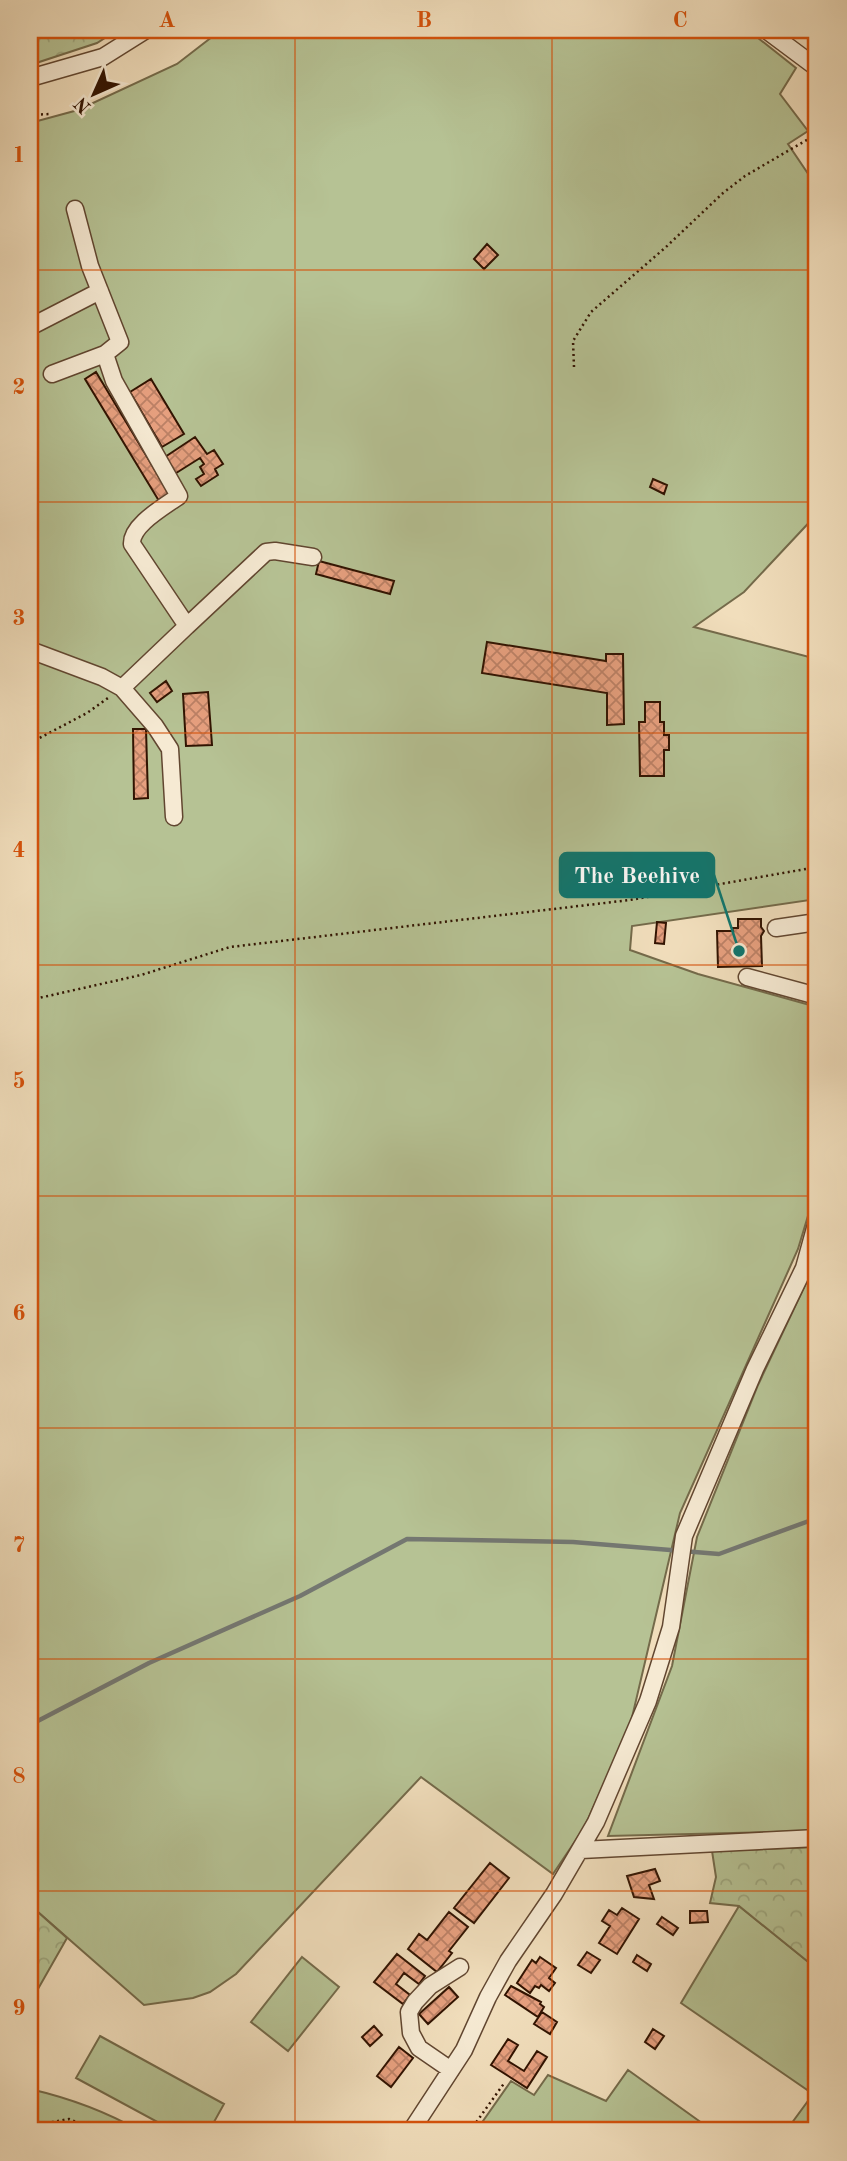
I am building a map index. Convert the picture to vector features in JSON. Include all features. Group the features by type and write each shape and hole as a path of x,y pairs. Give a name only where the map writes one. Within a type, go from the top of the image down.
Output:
{"street":[{"path":"30,78 103,57 146,30"},
{"path":"766,30 817,68"},
{"path":"52,374 105,354 120,342 90,266 75,209"},
{"path":"30,327 100,290"},
{"path":"105,354 114,381 179,496 135,529 131,538 132,544 187,626"},
{"path":"122,688 266,552 313,557"},
{"path":"30,650 102,677 122,688 155,726 170,749 174,817"},
{"path":"776,928 817,922"},
{"path":"747,977 817,996"},
{"path":"411,2131 464,2050 488,1997 582,1850 596,1822 648,1701 671,1627 684,1536 755,1369 804,1268 817,1221"},
{"path":"582,1850 817,1838"},
{"path":"451,2070 419,2048 411,2033 409,2012 415,2001 430,1986 460,1967"}],"path":[{"path":"30,115 49,114"},
{"path":"574,367 573,341 591,312 723,193 745,176 817,134"},
{"path":"30,743 87,713 122,688"},
{"path":"30,1000 141,975 230,947 630,900 817,867"},
{"path":"470,2131 505,2082"},
{"path":"30,2126 69,2119 100,2131"}],"green space":[{"path":"30,30 117,30 97,43 30,65"},
{"path":"221,30 748,30 796,68 780,94 808,131 788,144 817,187 817,514 744,592 694,627 817,659 817,899 632,926 630,950 698,974 817,1007 817,1186 798,1249 680,1513 630,1726 584,1828 553,1874 421,1777 236,1974 210,1992 193,1998 144,2005 30,1905 30,123 78,110 177,64"},
{"path":"817,1260 817,1831 608,1836 672,1666 697,1537 758,1385"},
{"path":"817,1847 817,1969 739,1906 710,1903 716,1877 712,1851"},
{"path":"30,1905 67,1938 30,2003"},
{"path":"739,1906 817,1969 817,2131 786,2131 813,2094 681,2003"},
{"path":"302,1957 339,1987 288,2051 251,2022"},
{"path":"100,2036 224,2104 209,2131 174,2131 76,2078"},
{"path":"628,2070 713,2131 476,2131 511,2081 534,2095 548,2075 606,2101"},
{"path":"30,2089 86,2106 140,2131 30,2131"}],"building":[{"path":"487,244 498,255 484,269 474,259"},
{"path":"96,372 170,495 159,501 85,379"},
{"path":"151,379 184,434 162,447 130,392"},
{"path":"195,437 207,454 214,450 223,464 215,469 218,475 201,486 196,479 204,474 200,467 204,464 200,458 173,475 162,459"},
{"path":"653,479 667,485 664,494 650,487"},
{"path":"319,561 394,581 390,594 316,574"},
{"path":"487,642 606,661 606,654 623,654 624,724 607,725 607,693 482,673"},
{"path":"166,681 172,691 157,702 150,693"},
{"path":"208,692 212,745 186,746 183,694"},
{"path":"645,702 660,702 660,722 664,722 664,735 669,735 669,750 664,750 664,776 640,776 639,722 645,722"},
{"path":"133,729 146,729 148,798 134,799"},
{"path":"738,919 761,919 764,931 761,936 762,966 718,967 717,931 733,931 732,928 738,928"},
{"path":"657,922 666,923 664,944 655,943"},
{"path":"490,1863 509,1878 474,1923 454,1908"},
{"path":"655,1869 660,1881 649,1885 654,1899 634,1897 627,1876"},
{"path":"622,1908 639,1919 617,1954 599,1943 610,1926 602,1921 609,1910 617,1915"},
{"path":"690,1911 707,1911 708,1922 690,1923"},
{"path":"449,1912 468,1927 437,1972 408,1949 419,1934 427,1940"},
{"path":"662,1917 678,1928 673,1935 657,1924"},
{"path":"587,1952 600,1960 591,1973 578,1965"},
{"path":"397,1954 425,1976 419,1984 404,1973 396,1984 410,1995 403,2004 374,1982"},
{"path":"637,1955 651,1964 647,1971 633,1962"},
{"path":"540,1957 556,1968 549,1978 555,1983 549,1991 541,1985 539,1988 535,1986 530,1993 517,1983 532,1960 536,1963"},
{"path":"511,1986 541,2002 544,2007 538,2017 505,1995"},
{"path":"449,1987 458,1997 428,2024 419,2014"},
{"path":"542,2012 557,2022 550,2034 534,2024"},
{"path":"374,2026 382,2035 370,2046 362,2037"},
{"path":"653,2029 664,2036 655,2049 645,2042"},
{"path":"508,2039 518,2045 508,2061 524,2071 537,2051 547,2057 527,2088 491,2065"},
{"path":"399,2047 413,2058 391,2087 377,2076"}],"waterway":[{"path":"30,1725 149,1663 300,1596 407,1539 573,1542 719,1554 817,1518"}],"place":[{"name":"The Beehive","path":"739,951"}]}
